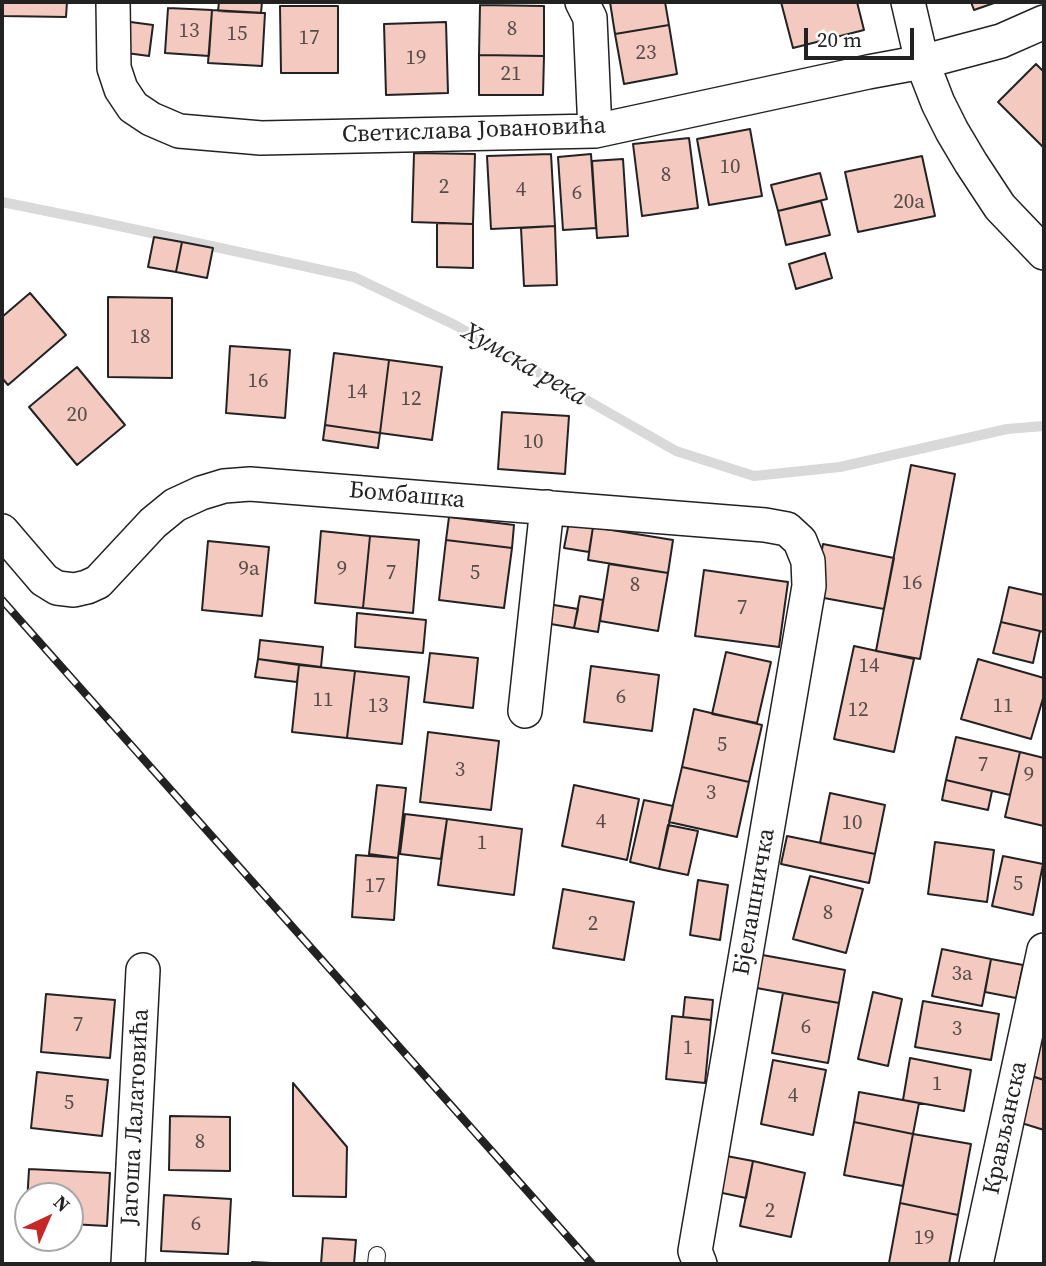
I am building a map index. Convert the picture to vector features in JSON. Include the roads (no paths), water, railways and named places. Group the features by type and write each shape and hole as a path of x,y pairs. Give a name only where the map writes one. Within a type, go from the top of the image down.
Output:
{"street":[{"name":"Светислава Јовановића","path":"113,2 114,68 121,89 133,107 151,119 179,131 261,138 595,131 922,62 1001,41 1044,22"},
{"path":"582,2 590,18 595,131"},
{"path":"908,2 922,62 938,103 971,163 1000,207 1044,253"},
{"name":"Бомбашка","path":"2,531 44,580 57,587 74,590 98,582 153,523 175,505 224,486 250,484 765,525 787,529 800,541"},
{"path":"525,711 547,507"},
{"name":"Бјелашничка","path":"701,1264 695,1251 809,586 808,561 800,541"},
{"name":"Крављанска","path":"976,1264 1044,950"},
{"name":"Јагоша Лалатовића","path":"128,1264 144,970"}],"waterway":[{"name":"Хумска река","path":"2,202 354,277 455,325 676,451 754,476 840,467 1007,429 1044,426"}],"railway":[{"path":"2,600 592,1264"}]}
